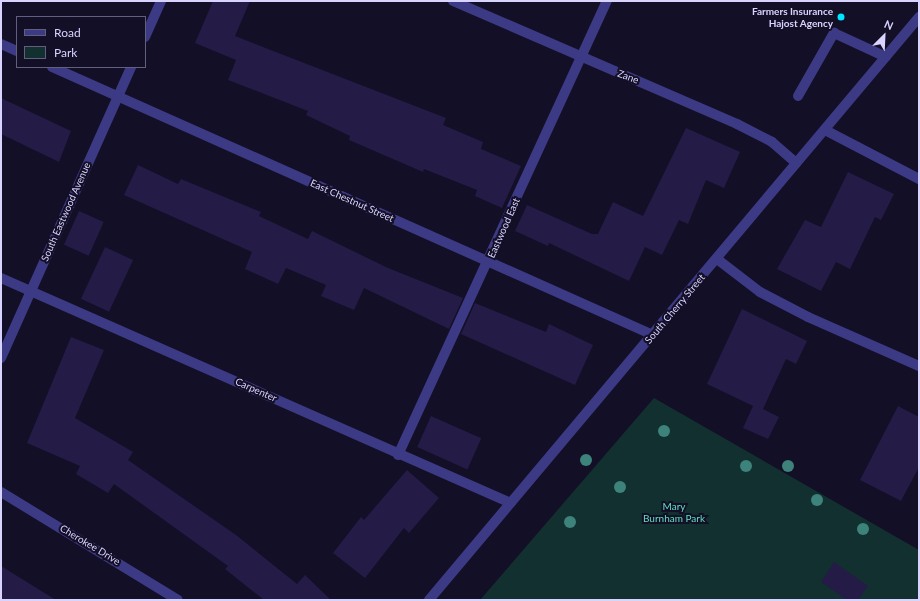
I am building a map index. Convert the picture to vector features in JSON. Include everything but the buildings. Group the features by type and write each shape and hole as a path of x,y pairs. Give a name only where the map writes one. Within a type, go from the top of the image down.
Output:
{"street":[{"path":"146,35 161,1"},
{"name":"Zane","path":"453,1 581,59 737,124 772,142 796,163"},
{"name":"Eastwood East","path":"398,455 489,261 607,1"},
{"name":"South Cherry Street","path":"429,600 654,335 919,17"},
{"path":"798,96 834,33 886,57"},
{"path":"1,44 16,51"},
{"name":"East Chestnut Street","path":"54,68 654,335"},
{"name":"South Eastwood Avenue","path":"1,358 131,68"},
{"path":"825,130 919,179"},
{"path":"717,259 760,292 801,314 919,366"},
{"name":"Carpenter","path":"1,278 398,455 511,502"},
{"name":"Cherokee Drive","path":"1,492 178,600"}],"green space":[{"name":"Mary Burnham Park","path":"654,398 919,550 919,600 480,600"}],"place":[{"name":"Farmers Insurance Hajost Agency","path":"841,17"}]}
